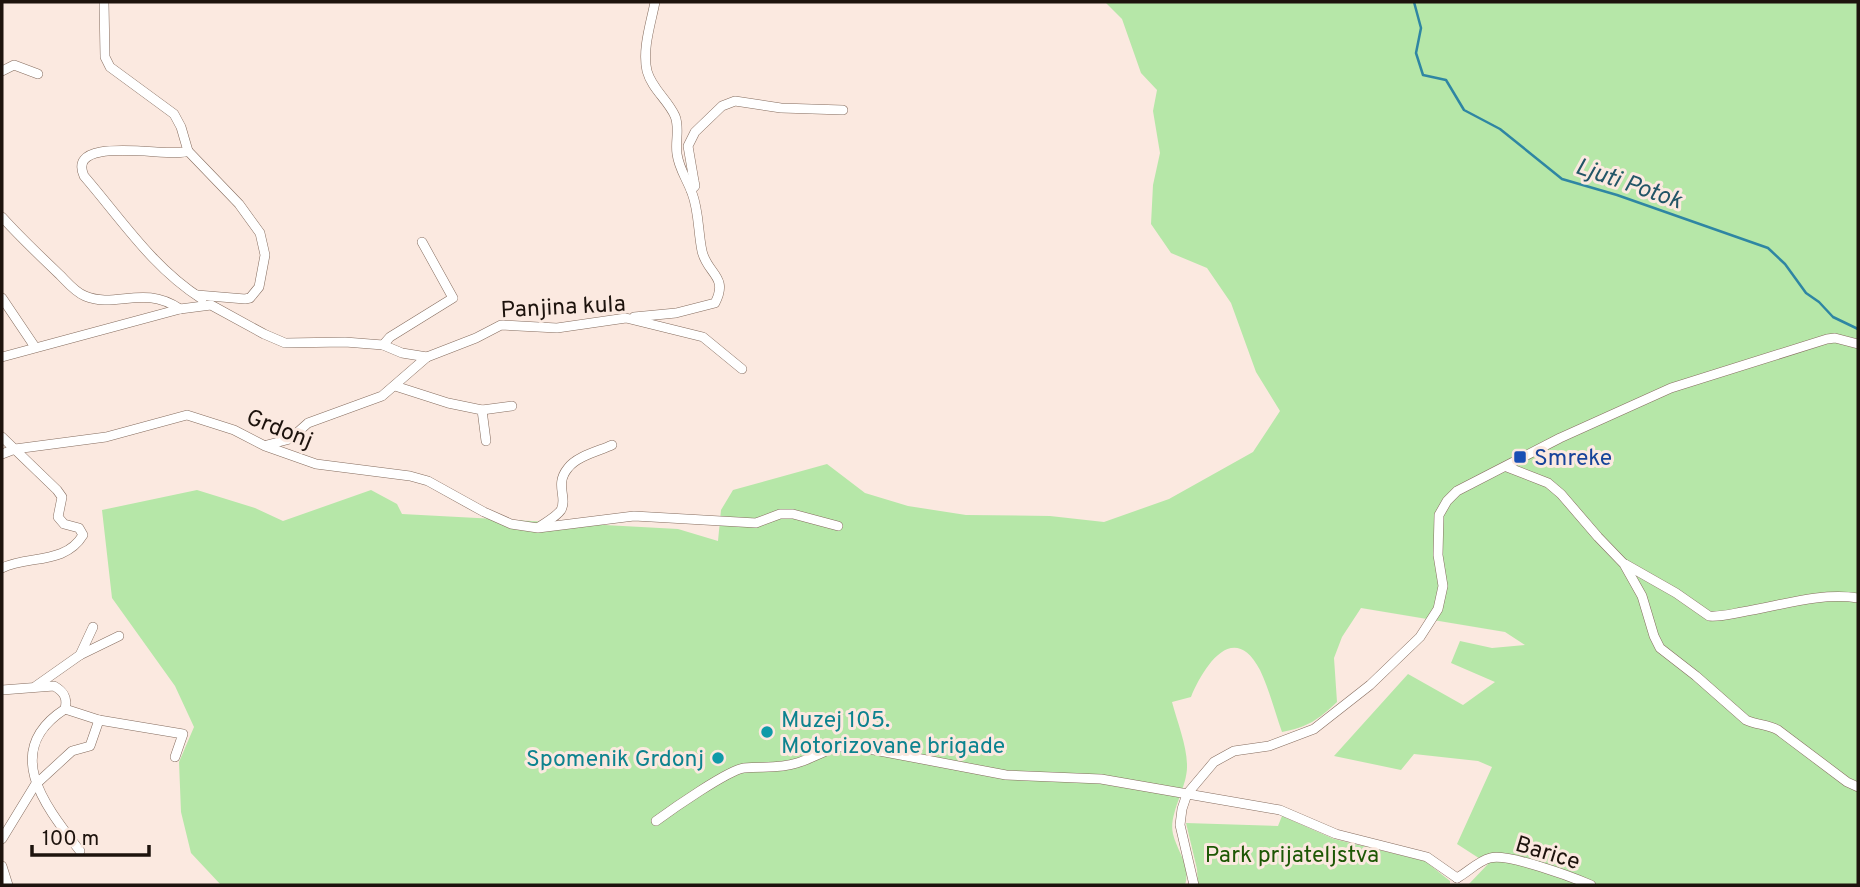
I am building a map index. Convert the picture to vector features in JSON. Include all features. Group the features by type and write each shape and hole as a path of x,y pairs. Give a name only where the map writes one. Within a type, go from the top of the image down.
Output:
{"street":[{"path":"104,2 107,62 123,79 174,114 188,151 239,204 260,233 265,255 259,287 250,298 197,295"},
{"path":"626,318 676,313 715,303 720,293 720,284 703,255 701,231 691,190 681,173 676,119 647,70 647,43 655,2"},
{"path":"2,71 15,65 38,74"},
{"path":"691,190 695,186 688,146 695,132 722,106 735,101 781,108 843,110"},
{"path":"188,151 176,154 135,150 107,151 89,156 80,169 164,272 211,305 264,334 285,343 345,342 383,345 402,353 427,357"},
{"path":"2,216 84,296 150,297 169,302 180,309"},
{"path":"383,345 390,337 453,299 422,243"},
{"path":"2,298 35,347"},
{"path":"2,357 180,309 211,305"},
{"name":"Panjina kula","path":"427,357 501,325 556,328 626,318 703,337 742,369"},
{"path":"1194,885 1180,825 1187,794 1214,762 1234,751 1269,746 1314,729 1370,685 1420,637 1438,609 1443,586 1438,555 1439,515 1457,491 1616,412 1681,385 1827,339 1835,338 1858,344"},
{"path":"265,446 290,439 307,423 382,396 427,357"},
{"path":"395,386 448,403 482,410 512,407"},
{"path":"482,410 486,441"},
{"name":"Grdonj","path":"2,454 15,449 106,437 187,415 234,430 265,446 316,464 410,475 437,485 511,524 538,528 634,516 756,523 780,514 793,514 838,526"},
{"path":"2,438 62,497 57,513 60,521 79,528 83,535 55,556 17,562 2,568"},
{"path":"538,528 561,509 562,478 569,466 612,445"},
{"path":"1507,467 1555,488 1624,564 1642,597 1660,648 1716,692 1746,720 1766,724 1778,730 1847,782 1858,787"},
{"path":"1624,564 1676,593 1709,616 1756,610 1813,598 1858,598"},
{"path":"80,655 93,627"},
{"path":"36,686 80,655 119,636"},
{"path":"2,690 54,686 60,689 67,702 65,709 52,716 39,732 32,759 35,785 80,851"},
{"path":"65,709 99,720 183,734 176,757"},
{"path":"2,839 35,785 72,751 90,746 99,720"},
{"path":"656,821 741,768 785,767 841,745 898,753 1006,775 1101,779 1280,810 1336,834 1427,857 1457,882"},
{"name":"Barice","path":"1457,882 1481,862 1499,857 1566,875 1591,885"},
{"path":"2,866 8,885"}],"green space":[{"path":"1105,2 1858,2 1858,885 1468,885 1488,864 1457,844 1492,767 1478,761 1414,754 1401,770 1334,756 1408,674 1463,705 1495,682 1451,663 1460,641 1492,648 1525,645 1505,632 1361,608 1342,637 1334,658 1337,702 1306,725 1282,732 1260,670 1250,655 1240,649 1229,648 1220,653 1203,673 1191,697 1172,702 1187,758 1185,782 1172,826 1185,865 1185,885 221,885 191,853 181,812 179,762 194,727 175,686 112,598 102,510 197,490 255,508 283,521 371,490 397,504 402,514 678,529 718,541 721,510 733,490 827,464 865,493 908,506 966,515 1050,516 1104,522 1169,499 1253,452 1280,411 1256,372 1231,303 1207,268 1171,253 1151,224 1153,185 1160,153 1153,111 1157,90 1141,73 1122,19"},
{"name":"Park prijateljstva","path":"1282,816 1334,839 1425,861 1450,881 1450,885 1198,885 1186,823 1278,826"}],"waterway":[{"name":"Ljuti Potok","path":"1414,2 1421,28 1416,53 1423,75 1446,80 1464,110 1500,129 1562,179 1617,195 1768,248 1785,264 1806,293 1833,317 1858,329"}],"place":[{"name":"Smreke","path":"1520,457"},
{"name":"Muzej 105. Motorizovane brigade","path":"767,732"},
{"name":"Spomenik Grdonj","path":"718,758"}]}
